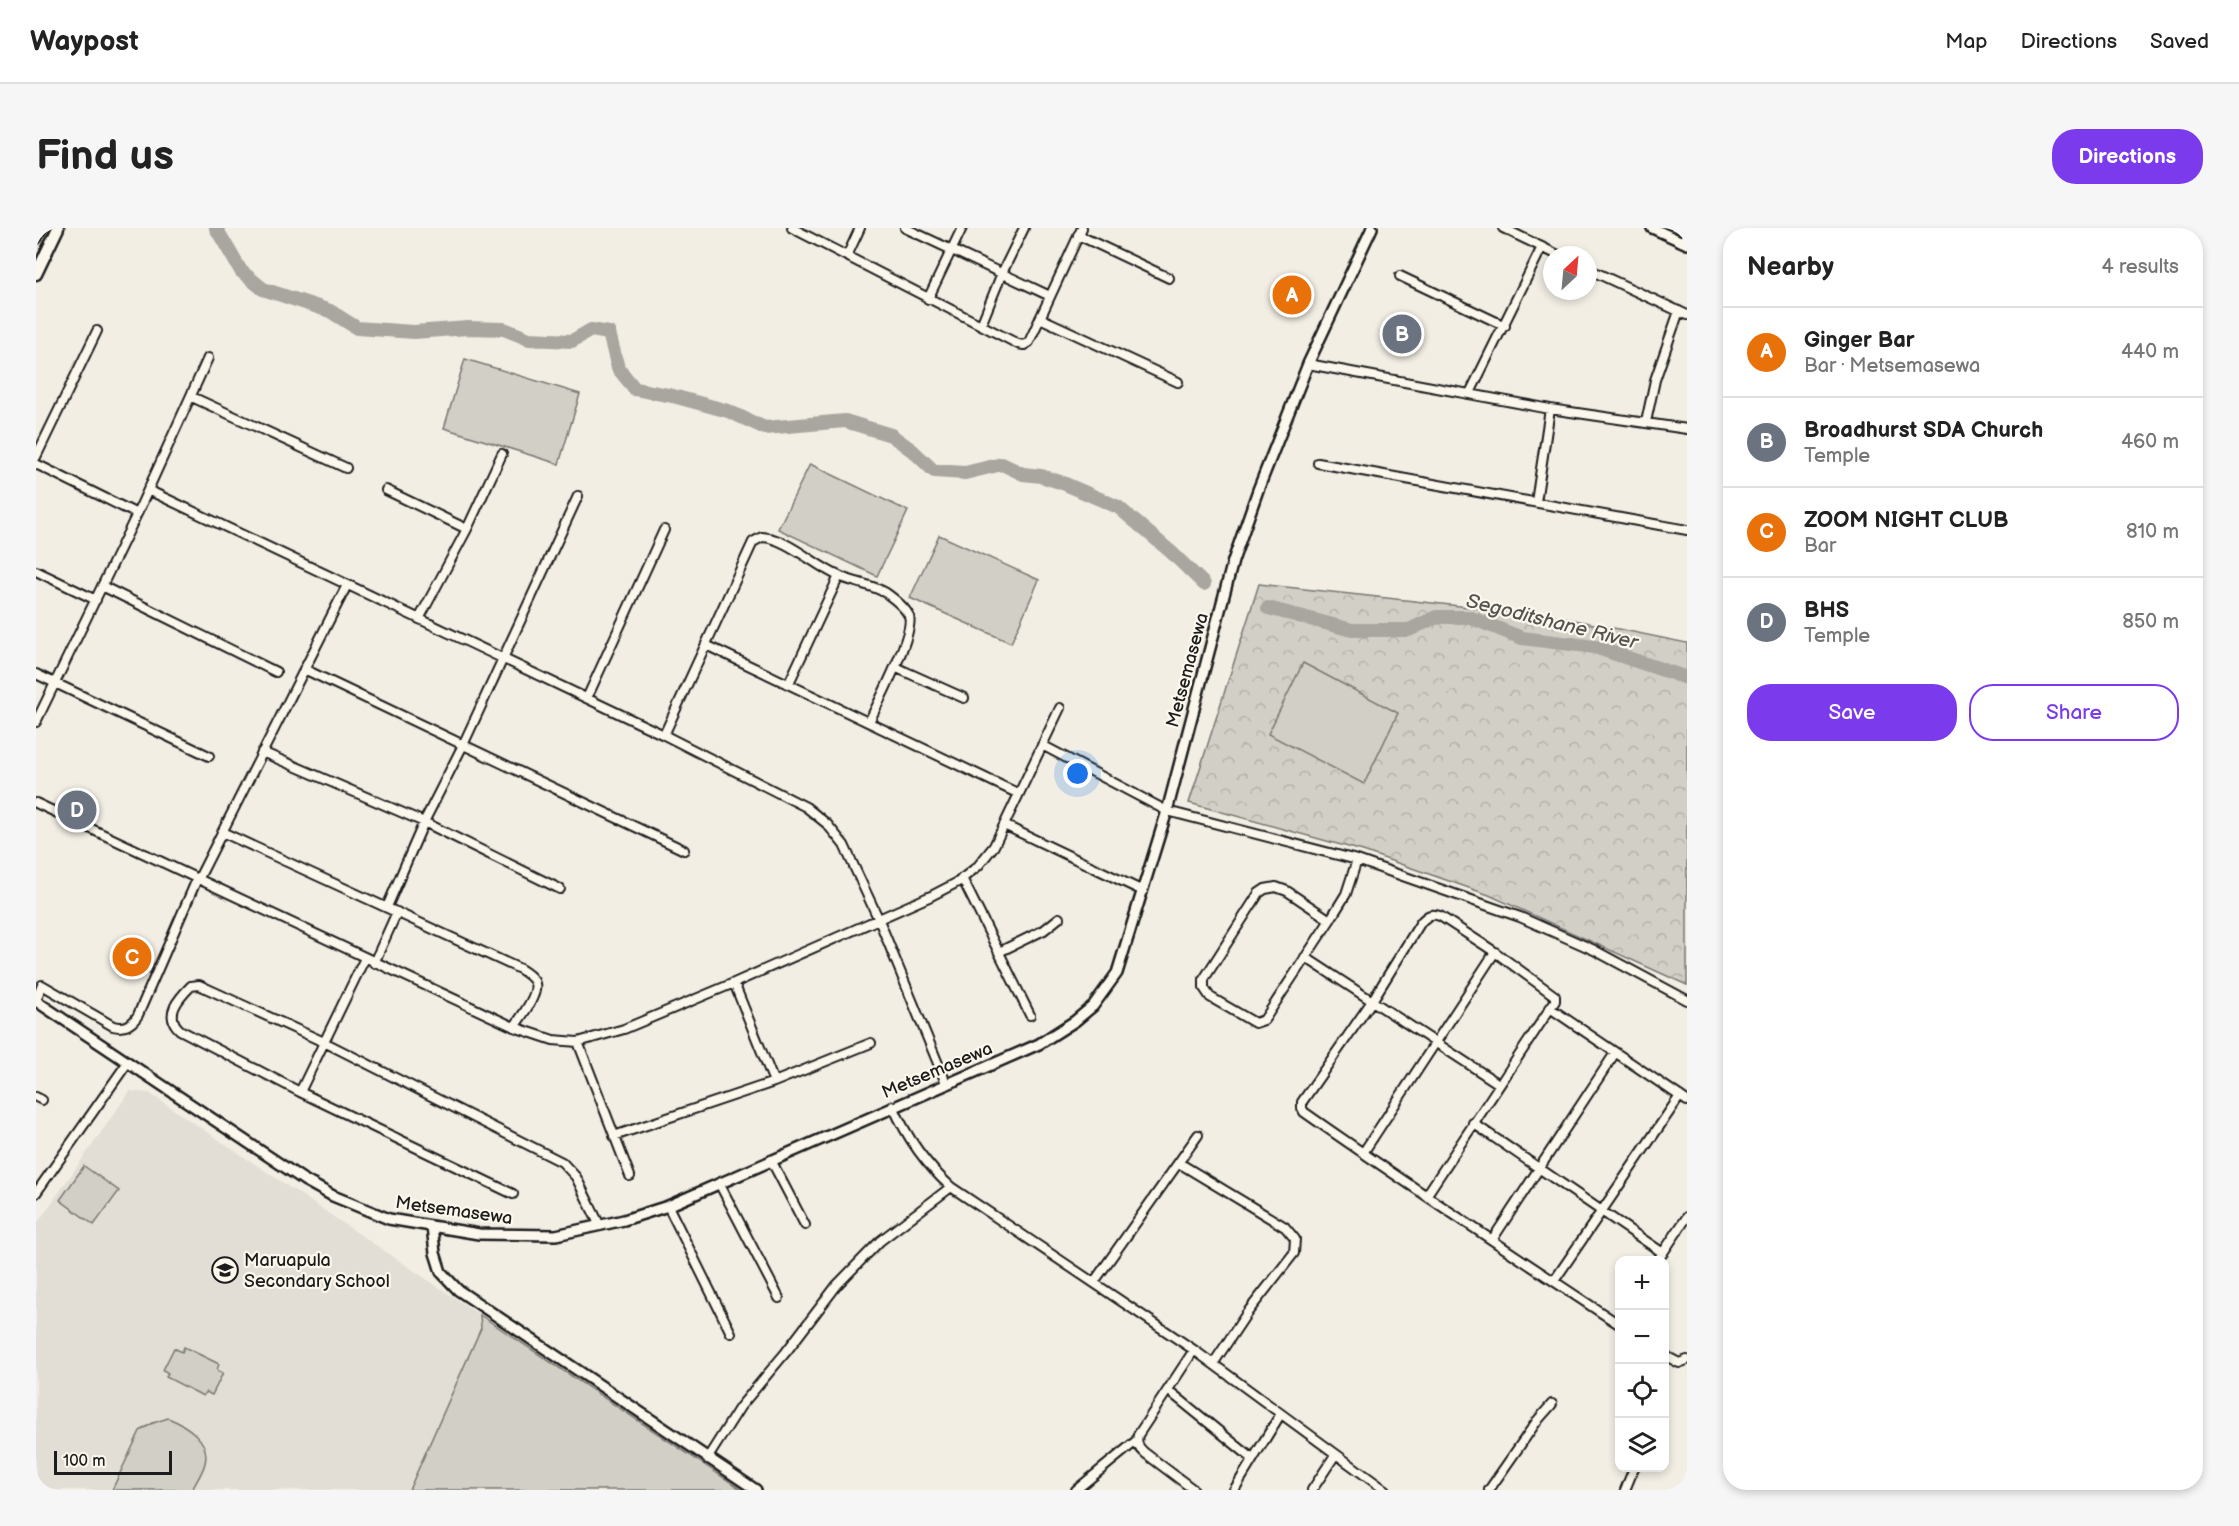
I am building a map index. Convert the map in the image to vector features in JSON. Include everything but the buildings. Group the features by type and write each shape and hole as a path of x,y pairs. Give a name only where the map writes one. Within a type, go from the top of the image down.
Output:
{"main road":[{"path":"36,238 41,228"},
{"path":"36,274 58,228"}],"street":[{"path":"792,228 928,299 1024,345 1029,342 1080,232 1169,278"},
{"path":"847,256 860,228"},
{"path":"905,228 1050,296"},
{"path":"928,299 962,228"},
{"path":"981,325 1002,273 1024,228"},
{"name":"Metsemasewa","path":"36,1001 278,1163 333,1196 388,1219 479,1234 556,1235 600,1227 668,1206 1039,1044 1075,1021 1093,1006 1117,973 1167,811 1233,561 1258,490 1308,364 1372,228"},
{"path":"1470,393 1542,248 1503,228"},
{"path":"1652,228 1686,240"},
{"path":"1597,273 1687,315"},
{"path":"1400,276 1505,326"},
{"path":"1646,422 1655,380 1679,311"},
{"path":"1040,318 1178,382"},
{"path":"36,457 97,331"},
{"path":"36,723 137,514 208,358"},
{"path":"1308,364 1550,409 1687,429"},
{"path":"192,397 346,468"},
{"path":"1536,502 1550,409"},
{"path":"419,619 467,529 502,454"},
{"path":"1318,463 1687,530"},
{"path":"36,464 137,514"},
{"path":"148,490 664,735 806,807 827,824 844,845 879,920 946,1083"},
{"path":"386,490 467,529"},
{"path":"387,907 424,822 463,745 578,496"},
{"path":"587,698 664,530"},
{"path":"664,735 753,542 758,538 768,537 839,576 870,585 886,593 909,615 910,627 895,667 869,722"},
{"path":"36,571 96,600"},
{"path":"789,683 839,576"},
{"path":"36,1001 42,985 113,1026 130,1025 138,1015 198,879 347,585"},
{"path":"102,586 276,672"},
{"path":"706,645 1019,794"},
{"path":"895,667 964,698"},
{"path":"304,669 684,850"},
{"path":"36,674 209,756"},
{"path":"36,802 514,1027 553,1040 578,1042 624,1029 734,983 879,920 931,896 962,878 978,866 994,846 1060,708"},
{"path":"1042,746 1167,811 1357,860 1520,917 1594,950 1687,1000"},
{"path":"262,752 424,822 560,889"},
{"path":"1004,825 1143,891"},
{"path":"222,832 520,969 532,977 536,984 536,992 514,1027"},
{"path":"1329,920 1287,891 1276,887 1265,889 1259,893 1204,979 1204,988 1210,997 1250,1021 1264,1020 1346,894 1357,860"},
{"path":"962,878 1030,1015"},
{"path":"374,963 397,912"},
{"path":"1426,1196 1550,1008 1555,996 1495,952 1440,916 1433,914 1428,915 1421,922 1372,1001 1302,1102 1302,1108 1304,1112 1426,1196 1615,1320"},
{"path":"999,952 1044,930 1059,918"},
{"path":"1363,1153 1495,952"},
{"path":"1305,957 1498,1084"},
{"path":"300,1092 326,1043 365,958"},
{"path":"734,983 774,1082"},
{"path":"513,1194 300,1092 180,1030 174,1025 171,1016 175,1005 191,986 200,985 326,1043 562,1162 576,1177 600,1227"},
{"path":"1550,1008 1684,1099 1554,1281"},
{"path":"578,1042 630,1176"},
{"path":"614,1136 774,1082 870,1043"},
{"path":"1492,1240 1615,1053"},
{"path":"36,1193 128,1062"},
{"path":"893,1106 902,1127 926,1162 951,1187 1194,1350 1384,1490"},
{"path":"1473,1123 1663,1253"},
{"path":"1094,1282 1198,1135"},
{"path":"771,1160 804,1225"},
{"path":"1179,1163 1285,1227 1295,1239 1294,1252 1247,1313 1213,1364"},
{"path":"719,1183 780,1298"},
{"path":"707,1459 740,1407 837,1285 880,1240 951,1187"},
{"path":"668,1206 731,1333"},
{"path":"1661,1256 1687,1217"},
{"path":"432,1226 435,1253 441,1272 458,1290 756,1490"},
{"path":"1080,1489 1136,1441 1194,1350"},
{"path":"1669,1357 1679,1363 1687,1360"},
{"path":"1168,1390 1253,1459"},
{"path":"1489,1490 1537,1421 1552,1404"},
{"path":"1234,1490 1281,1415"},
{"path":"1136,1441 1144,1453 1194,1490"},
{"path":"1312,1490 1335,1455"},
{"path":"1625,1490 1632,1472"}],"shaded area":[{"name":"Maruapula Secondary School","path":"130,1091 149,1093 480,1315 481,1327 409,1490 36,1490 36,1225"}],"green space":[{"path":"465,359 580,394 559,464 444,428"},
{"path":"810,464 908,511 877,576 778,529"},
{"path":"939,535 1039,580 1011,643 910,598"},
{"path":"1259,584 1560,617 1687,643 1687,985 1489,895 1363,851 1189,803"},
{"path":"1303,663 1398,713 1364,784 1268,734"},
{"path":"84,1166 119,1191 94,1225 60,1200"},
{"path":"480,1315 742,1490 409,1490 481,1328"},
{"path":"184,1347 219,1364 217,1370 223,1373 212,1395 206,1392 203,1396 166,1377 168,1373 163,1370 174,1348 182,1352"},
{"path":"168,1418 196,1434 204,1447 206,1455 204,1466 192,1490 112,1490 140,1431"}],"waterway":[{"name":"Segoditshane River","path":"216,228 241,271 263,289 330,311 357,328 414,332 468,328 504,329 529,339 572,341 591,330 609,333 618,368 635,389 673,396 728,411 765,428 845,421 891,435 913,451 934,471 965,473 1002,464 1023,474 1041,476 1063,483 1118,507 1171,552 1204,584"},
{"name":"Segoditshane River","path":"1268,608 1352,630 1409,630 1436,617 1469,617 1522,638 1595,647 1687,678"}],"place":[{"name":"Ginger Bar","path":"1292,295"},
{"name":"Broadhurst SDA Church","path":"1402,334"},
{"name":"BHS","path":"77,810"},
{"name":"ZOOM NIGHT CLUB","path":"132,957"},
{"name":"Maruapula Secondary School","path":"225,1270"}]}
